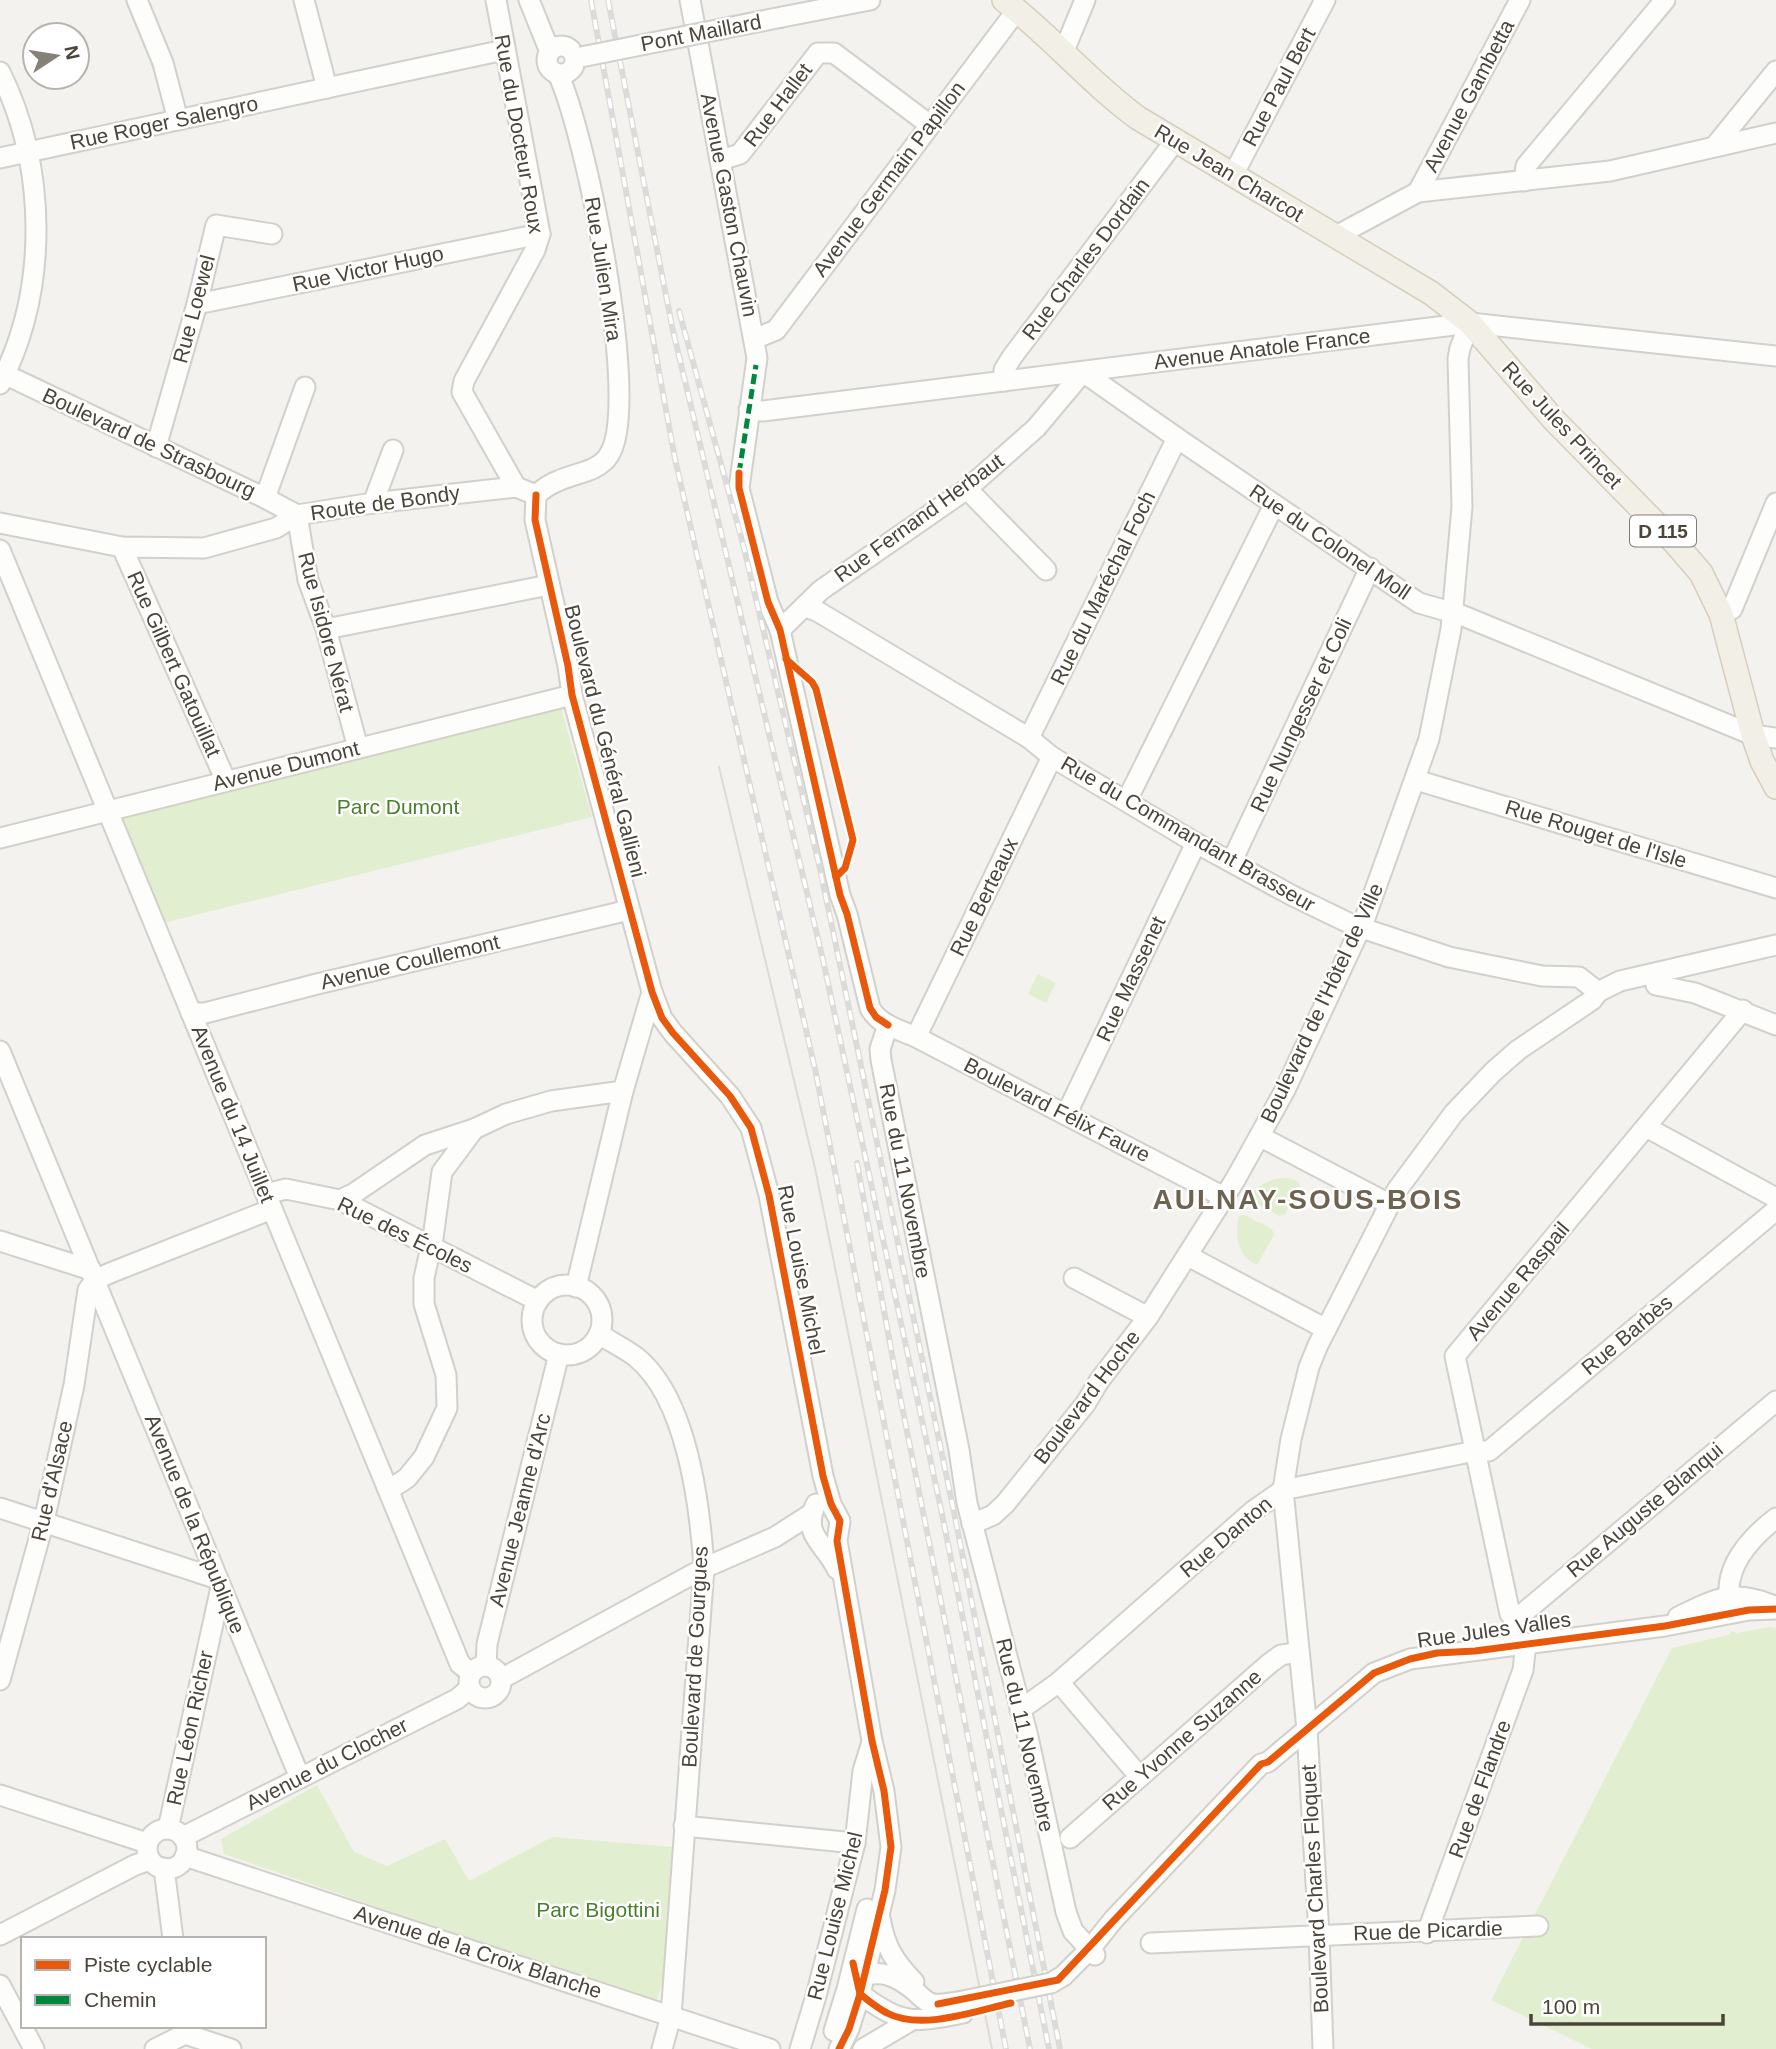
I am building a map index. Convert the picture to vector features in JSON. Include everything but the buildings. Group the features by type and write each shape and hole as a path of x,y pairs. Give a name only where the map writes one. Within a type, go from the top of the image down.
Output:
{"main road":[{"name":"Rue Jean Charcot","path":"1010,5 1111,99 1175,141 1432,293 1470,323"},
{"name":"Rue Jules Princet","path":"1470,323 1554,420 1701,573 1721,614 1765,737 1762,761 1776,787"}],"street":[{"path":"136,0 163,63 178,120"},
{"path":"304,0 327,88"},
{"name":"Rue du Docteur Roux","path":"496,0 540,234 535,250 464,381 463,392 516,487"},
{"path":"529,0 550,52 548,65 558,74 570,70 578,58"},
{"name":"Avenue Gaston Chauvin","path":"690,0 754,339 757,365 749,410"},
{"name":"Pont Maillard","path":"550,52 556,47 564,47 578,58 870,0"},
{"path":"1063,53 1085,0"},
{"name":"Rue Paul Bert","path":"1233,175 1325,0"},
{"name":"Avenue Gambetta","path":"1418,192 1520,0"},
{"path":"1524,181 1526,166 1665,0"},
{"name":"Avenue Germain Papillon","path":"754,339 776,330 930,125 1010,5"},
{"name":"Rue Roger Salengro","path":"0,158 504,50"},
{"name":"Rue Hallet","path":"721,160 740,154 818,53 834,53 930,125"},
{"path":"1714,146 1776,71"},
{"path":"0,72 16,107 28,152 36,219 34,271 24,322 2,377"},
{"name":"Rue Julien Mira","path":"536,495 548,485 601,464 609,455 616,435 617,335 609,277 583,155 558,74"},
{"path":"1335,236 1418,192 1610,171 1776,134"},
{"name":"Rue Charles Dordain","path":"1004,381 1004,370 1012,357 1175,141"},
{"name":"Rue Loewel","path":"156,447 197,304 216,225 272,234"},
{"name":"Rue Victor Hugo","path":"197,304 540,234"},
{"name":"Avenue Anatole France","path":"749,410 763,411 1470,323 1776,356"},
{"name":"Boulevard de l'Hôtel de Ville","path":"1188,1256 1261,1137 1361,928 1429,739 1453,613 1462,508 1458,359 1470,323"},
{"name":"Rue du Colonel Moll","path":"1083,372 1419,603 1453,613 1765,737"},
{"name":"Rue Fernand Herbaut","path":"780,630 821,590 967,489 1036,428 1083,372"},
{"name":"Boulevard de Strasbourg","path":"2,377 297,515"},
{"path":"265,498 304,387"},
{"path":"749,410 739,488 768,602 780,630 836,877 870,1008 876,1017 888,1025"},
{"name":"Rue du Maréchal Foch","path":"1029,738 1177,438"},
{"path":"373,503 393,450"},
{"name":"Route de Bondy","path":"0,523 122,547 204,548 276,528 297,515 373,503 516,487 536,495"},
{"path":"967,489 1046,570"},
{"name":"Boulevard du Général Gallieni","path":"536,495 533,508 535,520 572,695 652,992"},
{"path":"1721,614 1732,609 1776,503"},
{"path":"1127,800 1274,505"},
{"name":"Rue Isidore Nérat","path":"297,515 308,580 326,629 358,748"},
{"name":"Rue Gilbert Gatouillat","path":"122,547 226,781"},
{"name":"Avenue du 14 Juillet","path":"0,550 460,1664 476,1676"},
{"name":"Rue Nungesser et Coli","path":"1231,861 1370,568"},
{"path":"326,629 549,586"},
{"name":"Rue du Commandant Brasseur","path":"805,607 817,611 1029,738 1052,757 1196,843 1293,897 1361,928 1449,957 1542,976 1579,977 1595,996"},
{"name":"Avenue Dumont","path":"0,838 572,695"},
{"name":"Rue Berteaux","path":"916,1037 1052,757"},
{"name":"Rue Rouget de l'Isle","path":"1416,780 1776,888"},
{"name":"Rue Massenet","path":"1066,1115 1196,843"},
{"name":"Avenue Coullemont","path":"191,1013 205,1013 629,910"},
{"name":"Boulevard Charles Floquet","path":"1323,2049 1307,1729 1283,1490 1297,1413 1312,1359 1389,1204 1440,1131 1473,1092 1518,1051 1620,981 1776,945"},
{"path":"1686,966 1681,979 1687,990"},
{"name":"Boulevard Charles Floquet","path":"1595,996 1656,985 1686,966"},
{"path":"1656,985 1687,990 1776,1025"},
{"path":"576,1287 623,1091 652,992"},
{"name":"Rue Louise Michel","path":"652,992 668,1027 730,1096 751,1128 769,1195 823,1476 819,1508 810,1528 825,1541 844,1583 873,1745 884,1791 891,1847 879,1913 856,1980 827,2049"},
{"name":"Avenue Raspail","path":"1523,1643 1515,1620 1510,1614 1455,1356 1743,1010"},
{"name":"Boulevard Félix Faure","path":"888,1025 1224,1197"},
{"name":"Rue du 11 Novembre","path":"888,1025 880,1049 881,1059 972,1524 1020,1710 1066,1912 1073,1931 1092,1952"},
{"name":"Avenue de la République","path":"0,1051 300,1777"},
{"path":"340,1200 353,1194 425,1144 474,1129 506,1114 551,1101 623,1091"},
{"path":"1646,1126 1776,1198"},
{"path":"389,1490 407,1478 424,1457 447,1408 446,1375 424,1304 424,1278 432,1248 442,1172 474,1129"},
{"path":"1261,1137 1389,1204"},
{"name":"Rue des Écoles","path":"93,1275 269,1201 286,1189 340,1200 538,1301"},
{"name":"Rue Barbès","path":"1475,1451 1489,1451 1776,1210"},
{"path":"0,1241 93,1275"},
{"path":"1188,1256 1326,1329"},
{"name":"Boulevard Hoche","path":"972,1524 993,1514 1005,1504 1086,1404 1099,1381 1148,1317 1188,1256"},
{"name":"Rue d'Alsace","path":"0,1680 44,1521 74,1385 88,1290 93,1275"},
{"path":"1074,1278 1148,1317"},
{"path":"555,1287 576,1287 595,1300 602,1323 599,1334 587,1349 578,1353 559,1354 548,1350 540,1342 534,1333 532,1322 538,1301 555,1287"},
{"name":"Boulevard de Gourgues","path":"599,1334 637,1358 662,1387 677,1415 702,1532 704,1568 671,2016 662,2049"},
{"name":"Avenue Jeanne d'Arc","path":"476,1676 487,1644 559,1354"},
{"name":"Rue Auguste Blanqui","path":"1515,1620 1776,1401"},
{"name":"Rue Danton","path":"1020,1710 1059,1682 1253,1511 1283,1490 1475,1451"},
{"path":"0,1507 219,1583"},
{"path":"501,1679 704,1568 775,1537 819,1508"},
{"name":"Rue Louise Michel","path":"819,1508 838,1513 840,1521 825,1541"},
{"path":"1731,1605 1729,1574 1751,1538 1776,1518"},
{"path":"775,1537 825,1541"},
{"name":"Rue Léon Richer","path":"179,1840 219,1583"},
{"name":"Rue Jules Valles","path":"953,2006 1070,1983 1114,1919 1261,1764 1272,1758 1374,1673 1392,1665 1437,1653 1665,1626 1731,1605 1749,1610 1776,1608"},
{"name":"Rue de Flandre","path":"1427,1933 1523,1670 1523,1643"},
{"name":"Rue Yvonne Suzanne","path":"1070,1838 1281,1655 1299,1652"},
{"path":"496,1670 501,1679 500,1689 487,1698 477,1696 476,1676 496,1670"},
{"name":"Avenue du Clocher","path":"179,1840 457,1699 476,1676"},
{"path":"1059,1682 1139,1776"},
{"name":"Rue Louise Michel","path":"800,2049 855,1843 863,1771 873,1745"},
{"name":"Rue Louise Michel","path":"839,2049 849,2029 881,1846 873,1745"},
{"path":"1272,1758 1301,1769 1309,1779"},
{"name":"Rue Jules Valles","path":"1092,1952 1265,1769 1272,1758"},
{"path":"0,1795 154,1857 177,1866 179,1840 155,1832 154,1857 173,1937"},
{"path":"684,1826 855,1843"},
{"name":"Avenue de la Croix Blanche","path":"179,1840 770,2049"},
{"path":"0,1935 154,1857"},
{"path":"1066,1912 1084,1922 1097,1925 1114,1919"},
{"path":"879,1913 891,1956 912,1980 953,2006"},
{"name":"Rue de Picardie","path":"1151,1943 1427,1933 1538,1926"},
{"path":"887,1973 905,1983 928,2002 953,2006 927,2021 912,2020 886,2013 856,1980 887,1973"},
{"path":"0,1985 21,2025"},
{"path":"863,2049 912,2020"},
{"path":"23,2028 34,2049"},
{"path":"155,2049 184,2030 231,2049"}],"green space":[{"name":"Parc Dumont","path":"561,708 592,817 163,923 122,819"},
{"path":"1038,974 1056,983 1046,1003 1028,994"},
{"path":"1288,1178 1298,1181 1300,1186 1285,1214 1279,1216 1250,1200 1254,1191 1262,1185 1272,1180"},
{"path":"1244,1215 1272,1229 1274,1235 1257,1265 1245,1257 1237,1238 1239,1216"},
{"path":"1776,1628 1776,2049 1592,2049 1491,2000 1672,1648 1729,1635 1732,1631 1736,1633"},
{"name":"Parc Bigottini","path":"317,1785 354,1852 387,1866 445,1839 469,1881 552,1837 674,1847 663,1980 656,2003 224,1854 221,1839"}],"tram line":[{"path":"719,767 815,1168 992,2049"}],"railway":[{"path":"591,0 675,459 815,1069 1006,2049"},
{"path":"608,0 673,331 823,960 941,1509 1049,2049"},
{"path":"679,311 743,544 820,869 954,1512 1060,2049"},
{"path":"857,1163 896,1376 1030,2049"}],"marked path":[{"path":"739,473 756,365"}],"cycle path":[{"path":"739,473 739,488 768,602 780,630 840,895 870,1008 876,1017 888,1025"},
{"path":"536,495 535,520 572,695 652,992 662,1018 730,1096 751,1128 769,1195 823,1476 831,1504 840,1521 837,1541 872,1741 884,1791 891,1847 885,1890 860,1994 849,2029 839,2049"},
{"path":"786,659 812,682 816,689 853,840 845,868 836,877"},
{"path":"938,2004 1058,1980 1261,1764 1268,1762 1374,1673 1410,1659 1437,1653 1475,1651 1665,1626 1749,1610 1776,1609"},
{"path":"853,1963 860,1994 883,2011 901,2018 949,2018 1011,2003"}],"district":[{"name":"AULNAY-SOUS-BOIS","path":"1308,1199"}]}
